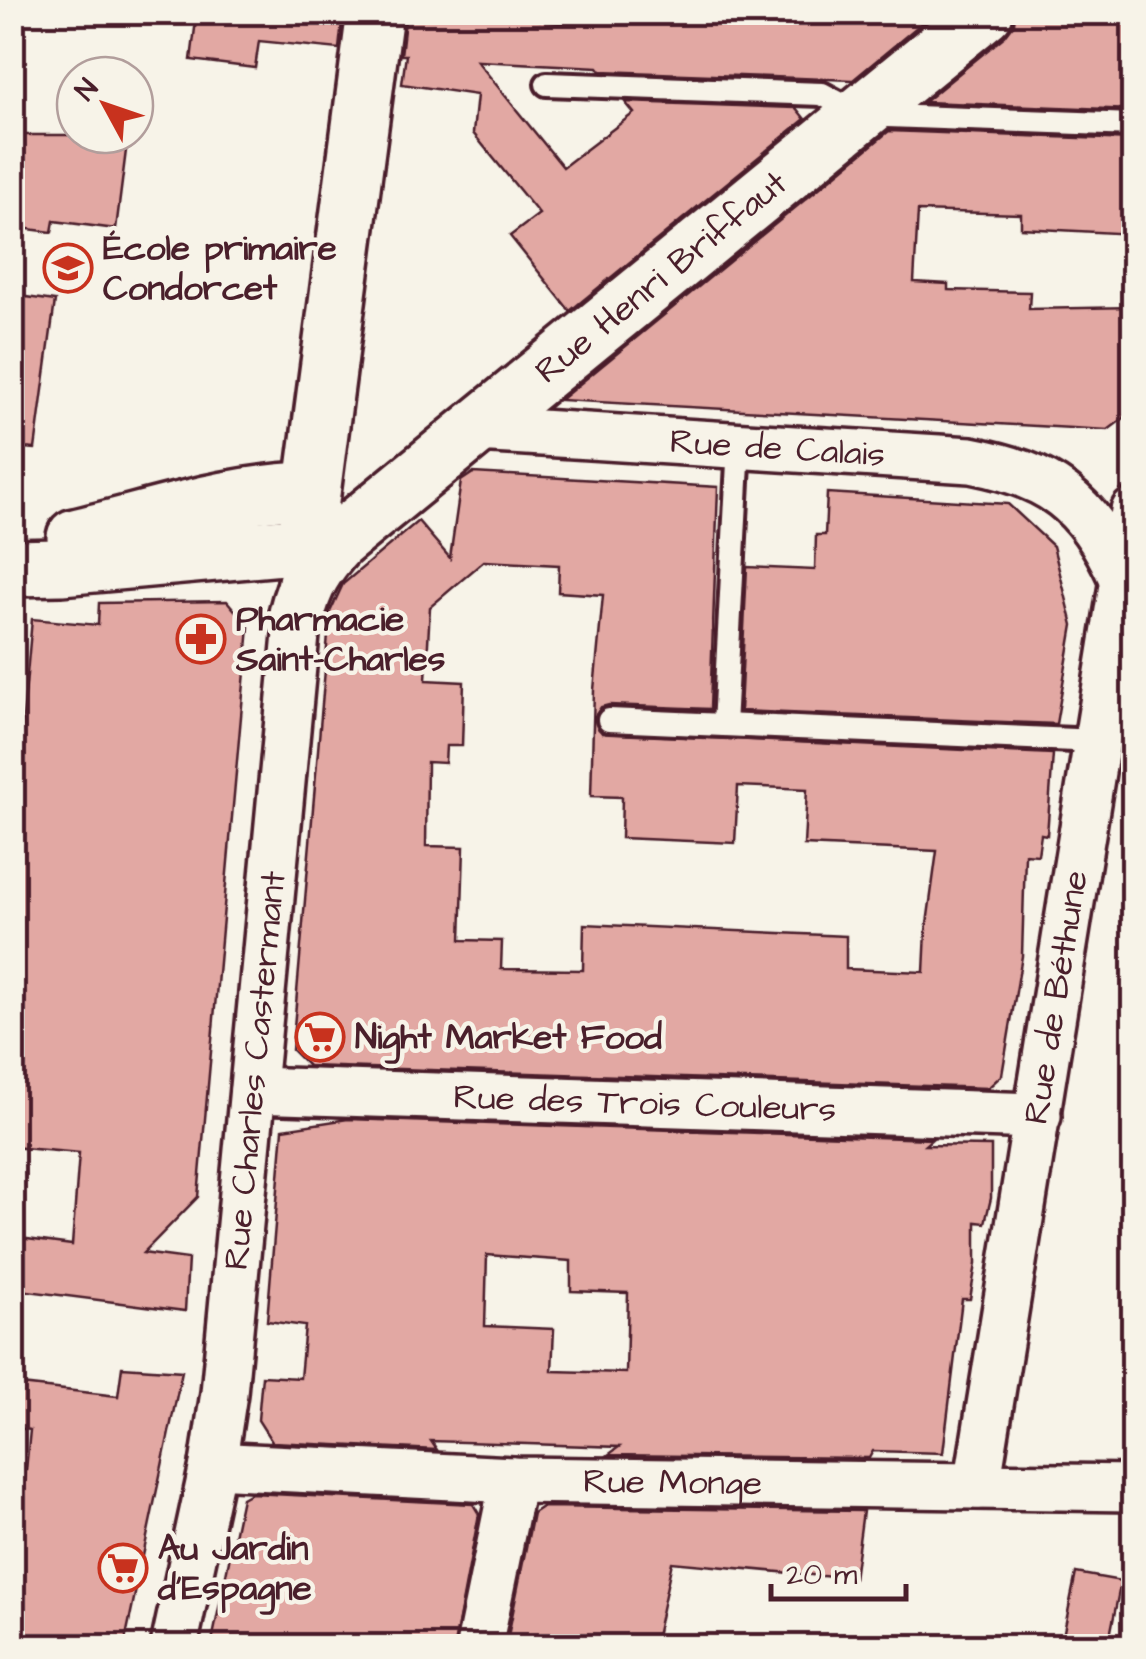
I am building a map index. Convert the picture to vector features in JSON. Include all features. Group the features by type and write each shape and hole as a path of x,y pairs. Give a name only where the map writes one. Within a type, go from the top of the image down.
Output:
{"street":[{"path":"12,568 321,544 312,490 376,12"},
{"name":"Rue Henri Briffaut","path":"297,614 321,544 402,490 985,12"},
{"path":"324,398 328,461 342,486 367,496 402,490"},
{"name":"Rue de Calais","path":"476,429 970,460 1010,467 1042,480 1068,500 1127,576"},
{"path":"1068,500 1107,498 1134,480"},
{"path":"12,552 217,502 264,493 312,490"},
{"name":"Rue de Béthune","path":"978,1486 1127,576 1134,511"},
{"name":"Rue Charles Castermant","path":"174,1646 224,1394 297,614"},
{"name":"Rue des Trois Couleurs","path":"253,1090 1038,1116"},
{"name":"Rue Monge","path":"213,1464 513,1480 1134,1488"},
{"path":"479,1646 513,1480"}],"lane":[{"path":"547,84 822,94 861,115 1134,125"},
{"path":"724,726 739,444"},
{"path":"610,720 1098,741"}],"building":[{"path":"197,12 343,12 339,49 259,41 255,68 191,60"},
{"path":"406,12 488,12 564,24 565,15 678,19 678,12 935,12 853,80 601,71 598,67 477,61 563,167 634,113 625,102 796,108 805,119 570,311 510,236 539,214 473,133 477,95 402,84"},
{"path":"1015,12 1134,12 1134,110 924,102 1005,36 1014,24"},
{"path":"889,131 1134,140 1134,234 1021,228 1021,214 918,211 914,282 948,284 948,290 1030,292 1029,309 1134,307 1134,367 1124,418 1108,430 560,400"},
{"path":"12,135 55,135 55,155 125,155 116,229 54,221 52,232 12,227"},
{"path":"12,295 55,301 35,449 12,447"},
{"path":"473,473 718,487 710,709 609,705 601,707 594,718 602,733 1053,754 1047,835 1041,834 1038,855 1025,854 1022,956 1002,1075 988,1088 308,1066 292,1050 330,612 343,584 418,521 450,558 461,481","holes":["484,561 559,565 558,592 603,595 594,690 591,796 622,797 621,838 735,843 738,786 807,789 804,845 937,851 924,972 846,969 846,936 584,924 583,970 501,969 502,941 461,940 464,847 426,846 427,762 445,763 446,746 462,746 464,682 426,680 430,607"]},
{"path":"827,493 1008,504 1053,546 1073,625 1056,724 740,711 747,567 815,570 816,535 825,535"},
{"path":"227,601 249,627 198,1197 143,1253 188,1259 185,1311 12,1289 12,1237 72,1245 79,1153 12,1147 12,740 21,741 32,619 98,625 99,603"},
{"path":"348,1119 932,1139 925,1145 991,1146 991,1198 985,1223 976,1222 976,1264 970,1299 962,1299 943,1453 873,1451 869,1458 608,1455 619,1447 431,1441 437,1450 272,1442 258,1420 262,1376 300,1378 305,1326 267,1321 283,1129","holes":["487,1255 571,1261 571,1291 628,1293 626,1373 552,1371 554,1329 485,1326"]},
{"path":"122,1367 182,1371 124,1646 12,1646 12,1519 21,1520 30,1430 12,1427 12,1384 118,1396"},
{"path":"251,1493 473,1504 479,1514 454,1646 211,1646 242,1498"},
{"path":"542,1507 863,1511 854,1579 672,1562 654,1646 506,1646 533,1513"},
{"path":"1076,1573 1121,1581 1108,1646 1061,1646"}],"place":[{"name":"École primaire Condorcet","path":"68,268"},
{"name":"Pharmacie Saint-Charles","path":"201,639"},
{"name":"Night Market Food","path":"320,1037"},
{"name":"Au Jardin d'Espagne","path":"123,1568"}]}
